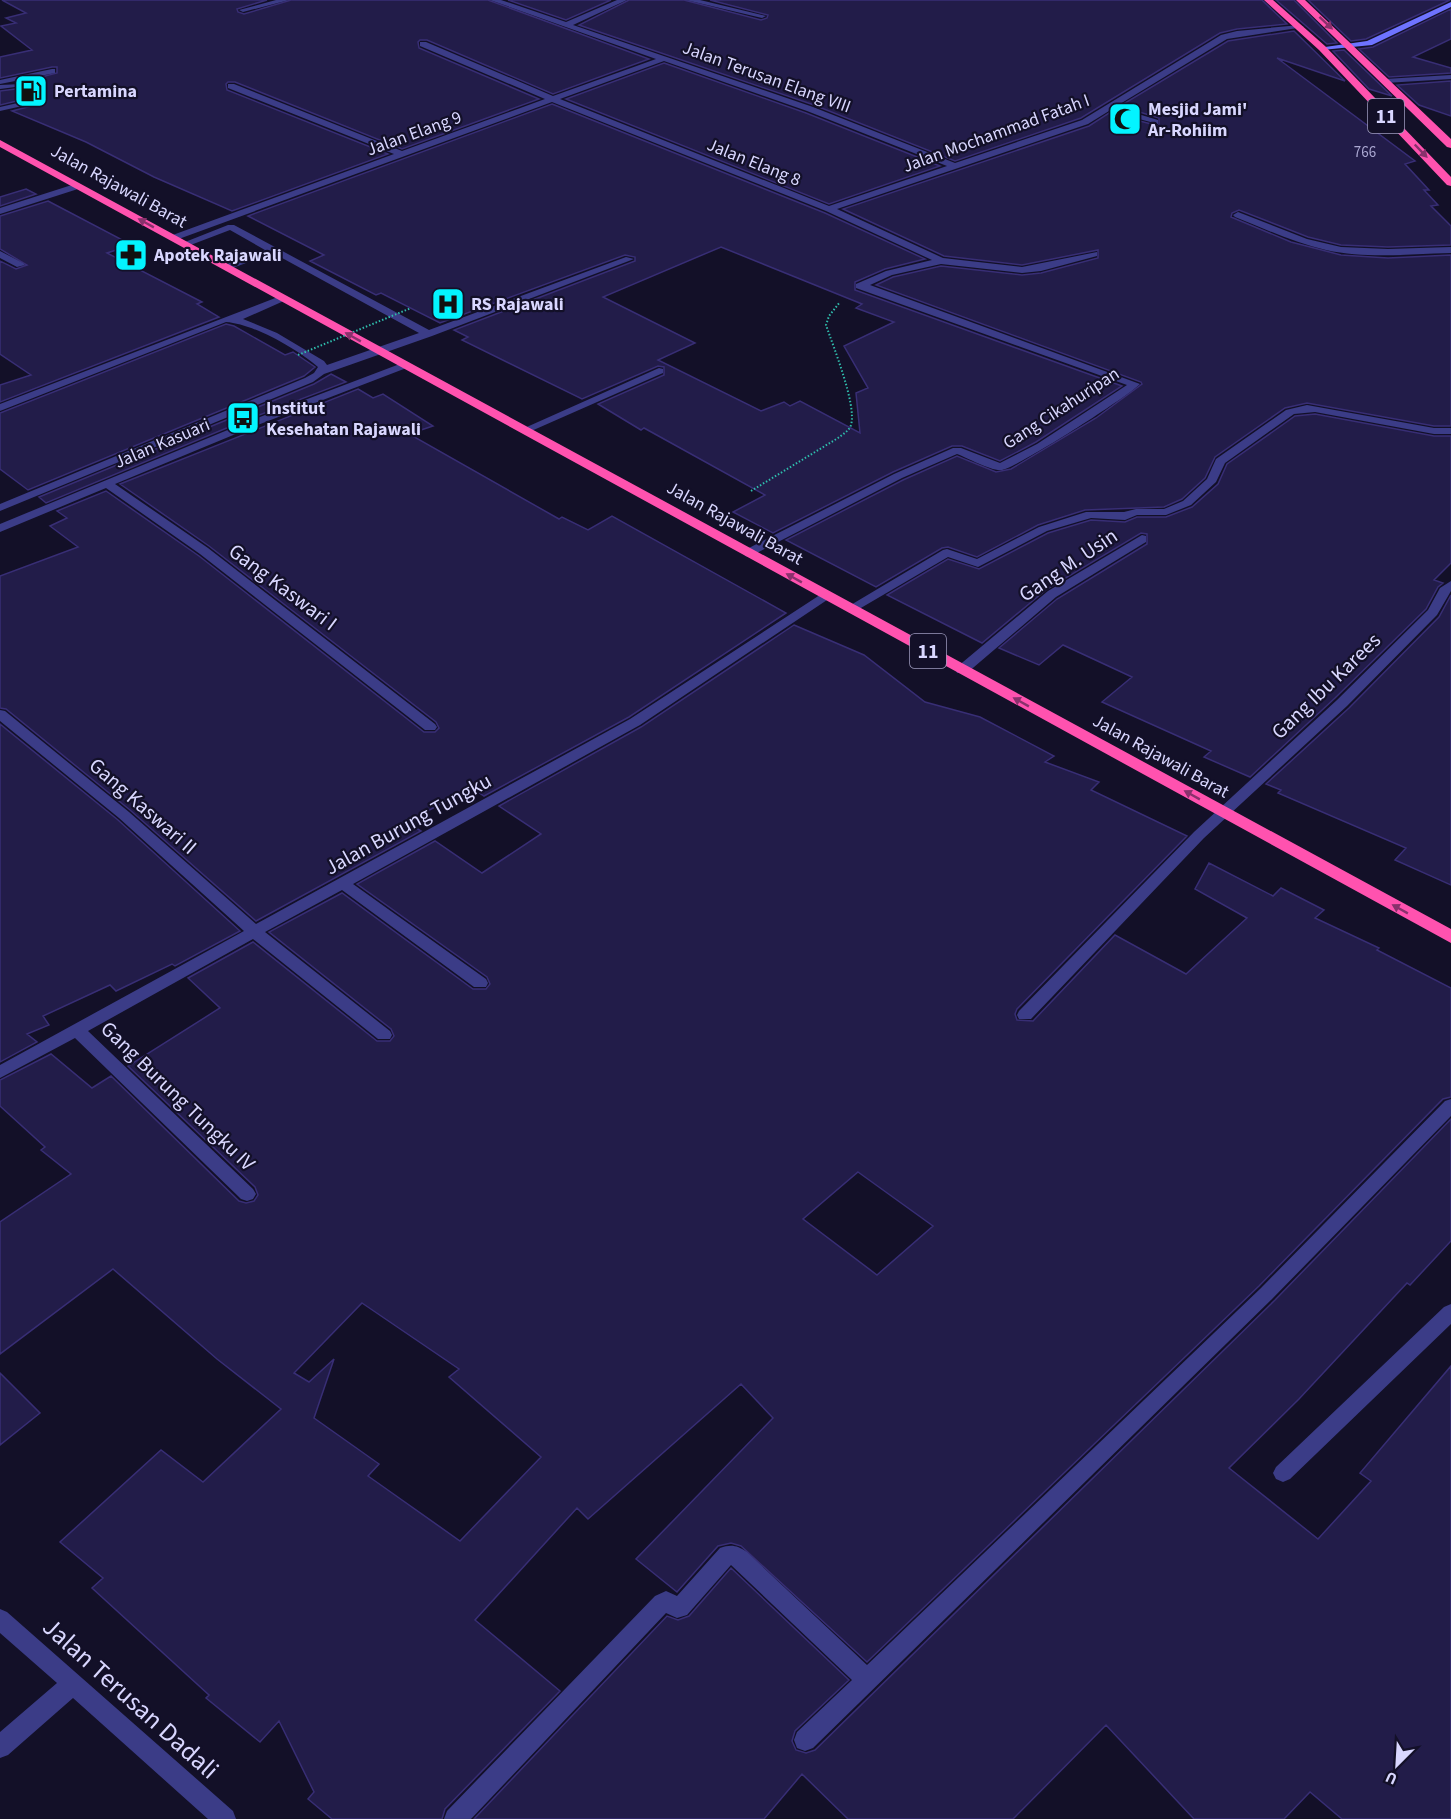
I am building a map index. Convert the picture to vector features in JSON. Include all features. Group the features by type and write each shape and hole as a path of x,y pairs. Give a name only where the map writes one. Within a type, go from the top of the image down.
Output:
{"highway":[{"name":"11","path":"1268,0 1322,48 1451,183"},
{"name":"11","path":"1300,0 1451,145"},
{"name":"Jalan Rajawali Barat","path":"0,143 1451,937"},
{"path":"1438,170 1451,169"}],"main road":[{"path":"1322,48 1351,47 1382,39 1449,6"}],"street":[{"path":"243,10 285,0"},
{"name":"Jalan Terusan Elang VIII","path":"494,0 810,109 955,166"},
{"path":"566,25 623,0"},
{"path":"690,0 762,16"},
{"name":"Jalan Mochammad Fatah I","path":"829,209 1084,122 1224,37 1237,33 1300,27"},
{"name":"Jalan Elang 8","path":"423,44 552,99 829,209 941,261"},
{"name":"Jalan Elang 9","path":"173,238 666,58"},
{"path":"0,82 52,71"},
{"path":"1385,81 1451,77"},
{"path":"231,86 403,155"},
{"path":"0,87 19,87"},
{"path":"0,109 34,102 37,100 36,97"},
{"path":"1109,108 1155,122"},
{"path":"0,211 78,186"},
{"path":"1238,215 1323,247 1341,250 1379,252 1451,250"},
{"path":"185,244 231,227 428,334"},
{"path":"227,267 273,250"},
{"path":"0,254 20,265"},
{"path":"860,286 889,273 941,261 1022,270 1041,268 1094,254"},
{"path":"0,508 309,380 322,371 629,259"},
{"name":"Gang Cikahuripan","path":"749,553 898,476 957,450 1001,467 1041,446 1135,384 860,286"},
{"path":"0,408 212,323 236,318 283,298"},
{"path":"236,318 250,323 320,363 322,371"},
{"name":"Jalan Kasuari","path":"0,528 250,424 405,365"},
{"path":"525,430 659,371"},
{"path":"850,609 946,553 978,563 1043,529 1090,514 1125,516 1136,512 1166,512 1187,503 1212,480 1220,461 1290,412 1298,409 1315,409 1434,431 1451,431"},
{"name":"Gang Kaswari I","path":"106,484 213,558 430,727"},
{"name":"Gang M. Usin","path":"962,670 1052,594 1142,539"},
{"name":"Gang Ibu Karees","path":"1025,1015 1223,812 1350,696 1433,612 1444,591 1451,585"},
{"name":"Jalan Burung Tungku","path":"0,1072 256,933 635,722 826,595"},
{"name":"Gang Kaswari II","path":"0,714 124,815 256,933 384,1035"},
{"path":"344,884 480,983"},
{"name":"Gang Burung Tungku IV","path":"78,1030 247,1194"},
{"path":"806,1740 1267,1293 1451,1105"},
{"path":"1283,1473 1451,1312"},
{"path":"455,1819 662,1603 666,1601 680,1608 727,1555 733,1554 740,1559 867,1680"},
{"name":"Jalan Terusan Dadali","path":"0,1619 225,1819"},
{"path":"0,1747 72,1684"}],"path":[{"path":"751,491 838,438 848,431 853,423 849,396 826,324 829,316 843,299 860,286"},
{"path":"298,354 411,308"}],"building":[{"path":"2,0 267,0 237,9 238,12 244,14 291,0 488,0 649,59 553,94 427,40 420,40 419,48 539,99 402,149 235,82 228,82 227,90 388,154 232,211 154,177 86,142 12,111 40,104 40,93 33,93 29,98 0,105 0,91 23,88 25,85 22,82 57,73 57,67 52,67 0,78 0,57 32,50 1,26 16,23 6,18 26,13"},
{"path":"508,0 611,0 566,20"},
{"path":"629,0 684,0 761,20 767,18 768,15 710,0 1262,0 1287,24 1220,33 1081,118 955,161 814,105 579,25"},
{"path":"1276,0 1294,0 1337,43 1327,44"},
{"path":"1308,0 1450,0 1366,39 1351,41"},
{"path":"1451,9 1451,39 1413,57 1451,68 1451,73 1389,77 1359,49 1373,47"},
{"path":"1294,31 1345,81 1277,58 1415,161 1405,164 1429,190 1424,190 1438,205 1431,206 1451,226 1451,245 1388,247 1341,245 1308,237 1239,210 1232,213 1231,217 1291,242 1341,255 1388,258 1451,255 1451,426 1434,426 1307,403 1285,408 1215,457 1205,478 1182,499 1164,507 1085,510 1038,525 977,557 948,547 942,548 876,587 786,540 903,480 957,456 996,472 1011,469 1096,418 1142,384 876,285 893,277 941,266 1022,275 1041,273 1098,258 1098,250 1022,265 944,256 843,209 1089,126 1109,113 1159,126 1159,118 1120,106 1228,41"},
{"path":"1344,50 1392,96 1369,89 1333,51"},
{"path":"664,63 806,113 940,166 829,204 566,99"},
{"path":"1451,81 1451,116 1419,105 1397,85"},
{"path":"552,104 825,213 925,259 885,269 855,282 855,290 1122,386 1036,442 1000,461 962,446 952,446 893,472 773,533 733,512 765,495 644,428 641,430 598,404 664,375 664,367 658,366 582,399 462,340 468,337 454,330 635,261 635,257 625,255 440,323 381,293 376,295 310,261 324,255 248,216","holes":["721,247 862,304 856,308 894,322 844,346 868,388 856,393 860,433 800,401 790,406 784,402 761,411 658,360 695,343 603,297"]},
{"path":"26,189 36,194 0,206 0,197"},
{"path":"48,201 132,245 107,253 202,302 197,304 219,317 0,402 0,385 31,375 0,354 0,261 16,269 27,265 0,249 0,216"},
{"path":"226,324 234,326 285,355 293,352 315,367 304,376 28,490 0,469 0,413"},
{"path":"331,374 346,382 246,420 46,503 39,497 314,384"},
{"path":"358,389 373,398 383,394 433,426 409,434 559,519 562,517 588,530 612,516 786,613 629,717 484,796 472,788 406,822 421,831 256,921 130,810 6,709 0,708 0,576 78,547 50,526 67,518 57,511 106,491 199,556 424,732 435,732 439,728 436,722 209,546 120,484"},
{"path":"1315,414 1434,436 1451,436 1451,563 1434,580 1443,583 1438,587 1426,609 1250,777 1204,757 1211,751 1102,702 1132,677 1063,645 1039,665 999,648 1057,599 1147,544 1147,534 1141,533 1047,589 982,643 887,595 948,559 979,569 1048,533 1091,520 1125,522 1137,517 1166,517 1192,507 1218,484 1227,464 1295,416"},
{"path":"1451,595 1451,885 1395,860 1406,848 1278,793 1281,790 1266,784 1349,708 1439,617"},
{"path":"794,625 864,655 925,702 980,717 1054,756 1045,762 1099,782 1091,790 1187,836 1017,1009 1015,1014 1017,1020 1033,1021 1115,935 1186,974 1247,918 1195,889 1209,863 1273,896 1281,888 1324,910 1315,918 1379,948 1377,950 1451,988 1451,1097 1443,1099 1259,1286 867,1662 741,1546 731,1543 718,1546 677,1592 636,1559 773,1418 741,1384 588,1519 577,1508 475,1620 560,1691 445,1809 442,1819 332,1819 308,1799 314,1792 279,1721 260,1742 206,1698 209,1695 92,1588 103,1578 60,1542 161,1450 203,1482 281,1409 217,1359 113,1269 0,1354 0,1222 71,1174 41,1150 45,1147 0,1106 0,1080 51,1054 92,1088 111,1076 239,1201 246,1203 254,1201 258,1195 255,1187 128,1066 220,1008 188,978 253,942 377,1041 390,1041 394,1036 391,1029 269,932 342,893 473,989 486,989 490,984 487,977 357,884 435,841 482,873 541,834 499,806 641,727","holes":["858,1172 933,1226 877,1275 803,1219","362,1303 459,1369 449,1377 541,1457 460,1541 368,1476 379,1464 314,1418 334,1359 309,1382 294,1373"]},
{"path":"0,724 118,820 240,931 175,966 172,964 116,991 110,985 43,1016 49,1025 27,1034 37,1042 0,1062"},
{"path":"1451,1119 1451,1241 1410,1285 1407,1283 1299,1399 1229,1468 1318,1539 1371,1481 1360,1473 1451,1366 1451,1819 1342,1819 1310,1792 1284,1819 1194,1819 1106,1725 1013,1819 848,1819 802,1774 764,1819 474,1819 667,1616 678,1620 689,1616 731,1568 849,1680 795,1731 792,1741 796,1750 806,1753 815,1750 1275,1300"},
{"path":"0,1373 40,1413 0,1445"}],"place":[{"name":"Pertamina","path":"31,91"},
{"name":"Mesjid Jami' Ar-Rohiim","path":"1125,119"},
{"name":"Apotek Rajawali","path":"131,255"},
{"name":"RS Rajawali","path":"448,304"},
{"name":"Institut Kesehatan Rajawali","path":"243,418"}]}
